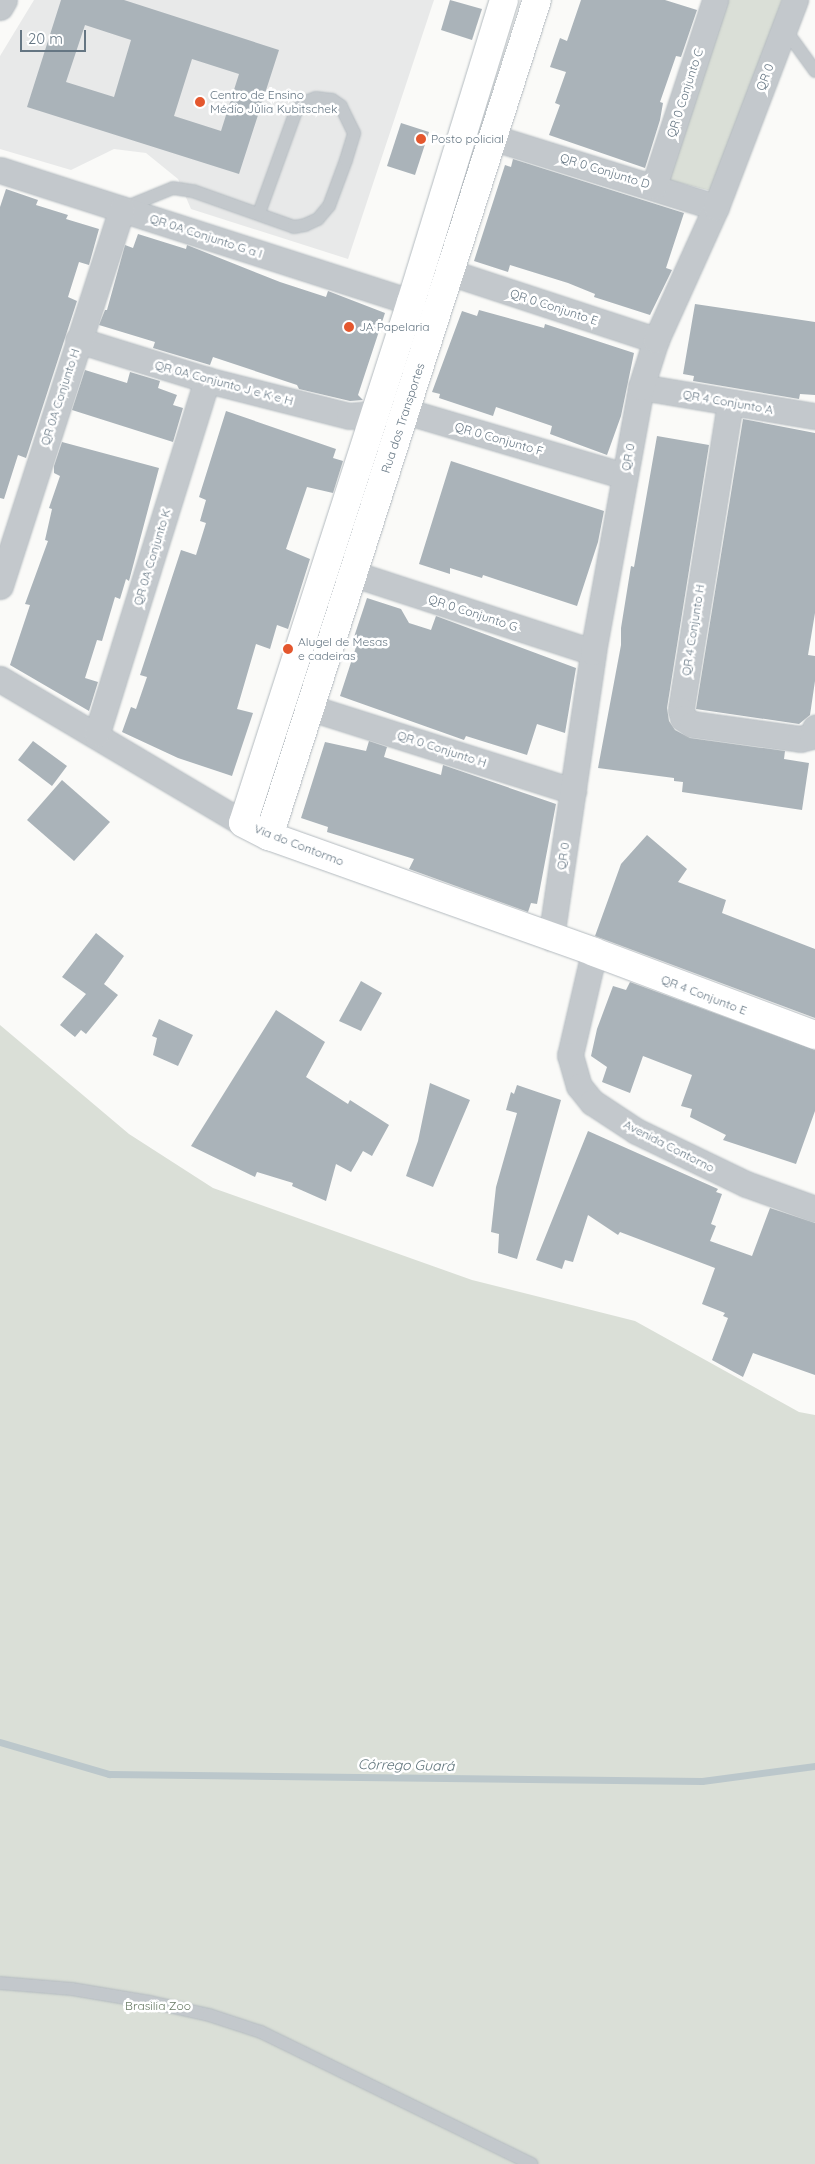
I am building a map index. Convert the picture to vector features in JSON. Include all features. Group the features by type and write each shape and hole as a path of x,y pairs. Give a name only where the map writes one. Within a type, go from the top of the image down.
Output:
{"street":[{"path":"0,7 4,0"},
{"path":"243,823 372,416 412,302 504,0"},
{"name":"Rua dos Transportes","path":"269,836 312,708 405,411 452,273 537,0"},
{"name":"QR 0 Conjunto C","path":"654,186 715,0"},
{"name":"QR 0","path":"551,938 593,652 641,387 656,340 716,207 795,0"},
{"name":"QR 0 Conjunto D","path":"494,138 654,186 716,207"},
{"name":"QR 0A Conjunto G a I","path":"0,170 412,302"},
{"name":"QR 0A Conjunto H","path":"0,586 78,340 122,209"},
{"name":"QR 0 Conjunto E","path":"452,273 656,340"},
{"name":"QR 0A Conjunto J e K e H","path":"78,340 207,380 349,416 372,416"},
{"name":"QR 0A Conjunto K","path":"97,734 207,380"},
{"name":"QR 4 Conjunto A","path":"641,387 815,416"},
{"name":"QR 4 Conjunto H","path":"730,403 681,710 683,718 692,724 800,738 812,736 815,728"},
{"name":"QR 0 Conjunto F","path":"372,416 405,411 625,476"},
{"name":"QR 0 Conjunto G","path":"354,574 593,652"},
{"name":"Via do Contormo","path":"0,679 97,734 243,823 269,836 594,952"},
{"name":"QR 0 Conjunto H","path":"312,708 573,791"},
{"name":"QR 4 Conjunto E","path":"594,952 815,1035"},
{"name":"Avenida Contorno","path":"594,952 570,1055 579,1086 592,1102 636,1131 746,1184 815,1209"}],"lane":[{"path":"784,28 815,71"},
{"path":"122,209 173,188 259,213 294,227 318,219 329,206 354,133 341,106 332,100 316,98 304,102 296,111 259,213"},
{"path":"0,1983 72,1989 150,2002 209,2015 261,2032 532,2164"}],"shaded area":[{"name":"Centro de Ensino Médio Júlia Kubitschek","path":"34,0 434,0 348,259 191,209 178,179 146,153 114,149 71,170 0,149 0,56"}],"green space":[{"path":"723,0 782,0 715,192 668,180"},
{"name":"Brasilia Zoo","path":"0,1025 129,1134 213,1188 472,1280 635,1321 799,1412 815,1415 815,2164 0,2164"}],"building":[{"path":"61,0 124,0 279,50 239,174 27,107","holes":["85,25 131,40 114,97 66,82","192,59 239,74 221,131 174,116"]},
{"path":"450,0 482,9 472,40 441,30"},
{"path":"581,0 665,0 697,10 681,57 676,56 660,102 663,103 660,120 645,168 549,135 560,105 555,103 566,72 550,67 560,38 567,41"},
{"path":"401,123 429,132 415,175 387,166"},
{"path":"513,159 684,213 666,268 672,270 650,315 594,297 595,294 568,283 510,265 508,272 474,261 505,165 511,167"},
{"path":"6,189 38,200 36,205 68,215 66,219 99,229 89,265 79,262 68,297 77,301 26,458 18,455 4,499 0,498 0,207"},
{"path":"138,234 186,249 187,245 280,282 326,297 328,291 385,313 358,395 363,400 350,401 299,389 297,385 213,357 210,365 153,348 155,342 99,325 105,310 107,310 125,245 133,248"},
{"path":"695,304 815,322 815,395 800,394 799,399 693,381 694,376 683,374"},
{"path":"479,310 544,328 545,324 634,353 621,416 607,455 550,434 552,426 496,407 493,416 439,398 440,394 432,392 462,311 477,316"},
{"path":"85,370 127,383 130,372 160,381 158,388 177,395 173,405 183,408 173,442 72,410"},
{"path":"226,411 336,449 333,458 343,461 333,493 307,487 286,549 310,559 288,629 277,625 270,649 256,644 237,709 253,713 232,776 178,758 122,732 131,707 136,709 147,677 140,675 181,550 196,555 206,523 200,521 206,500 199,497"},
{"path":"743,419 815,433 815,613 808,655 815,656 815,681 810,715 799,724 696,709"},
{"path":"657,436 709,445 667,708 669,721 675,730 690,738 785,751 784,759 809,763 802,810 682,792 683,782 674,781 674,778 598,768 621,645 621,628 631,566 634,567"},
{"path":"62,442 159,468 129,581 126,579 120,599 115,597 102,641 97,640 85,678 98,682 89,711 10,665 30,605 25,604 48,541 45,540 52,509 49,508 60,476 54,473 54,466"},
{"path":"451,461 604,511 598,542 577,606 483,575 482,578 450,568 450,574 419,564"},
{"path":"367,598 401,609 409,623 431,630 436,616 576,668 565,733 537,724 527,755 466,736 464,740 340,696 356,647 351,646"},
{"path":"33,741 67,766 52,786 18,760"},
{"path":"369,741 387,747 384,757 441,775 443,765 556,804 537,904 531,903 528,912 409,869 414,859 327,832 328,827 301,818 325,742 366,751"},
{"path":"62,780 110,822 74,861 27,820"},
{"path":"647,835 687,869 678,882 726,900 722,913 815,949 815,1018 595,936 621,864"},
{"path":"96,933 124,956 104,984 118,995 86,1034 81,1030 75,1037 60,1025 86,994 62,977"},
{"path":"361,981 382,993 361,1031 339,1021"},
{"path":"630,982 815,1050 815,1111 796,1164 723,1140 726,1135 690,1117 692,1109 681,1106 692,1075 643,1056 630,1093 602,1082 607,1067 591,1056 597,1029 613,986 626,990"},
{"path":"276,1010 325,1042 306,1077 348,1104 350,1100 389,1125 372,1156 363,1151 351,1172 336,1164 326,1201 292,1186 293,1183 257,1172 255,1177 191,1146"},
{"path":"159,1019 193,1035 178,1066 153,1055 157,1038 152,1036"},
{"path":"430,1083 470,1100 433,1187 406,1176 418,1141"},
{"path":"517,1085 561,1100 517,1259 498,1253 499,1234 491,1232 496,1187 517,1113 506,1110 511,1092 514,1094"},
{"path":"588,1131 718,1189 716,1192 722,1194 711,1224 716,1226 710,1241 752,1256 770,1208 815,1223 815,1375 753,1353 743,1377 712,1360 728,1318 723,1316 725,1313 702,1304 715,1268 620,1232 618,1235 588,1215 573,1262 565,1260 562,1269 536,1260"}],"waterway":[{"name":"Córrego Guará","path":"0,1742 109,1774 702,1781 815,1766"}],"place":[{"name":"Centro de Ensino Médio Júlia Kubitschek","path":"200,102"},
{"name":"Posto policial","path":"421,139"},
{"name":"JA Papelaria","path":"349,327"},
{"name":"Alugel de Mesas e cadeiras","path":"288,649"}]}
